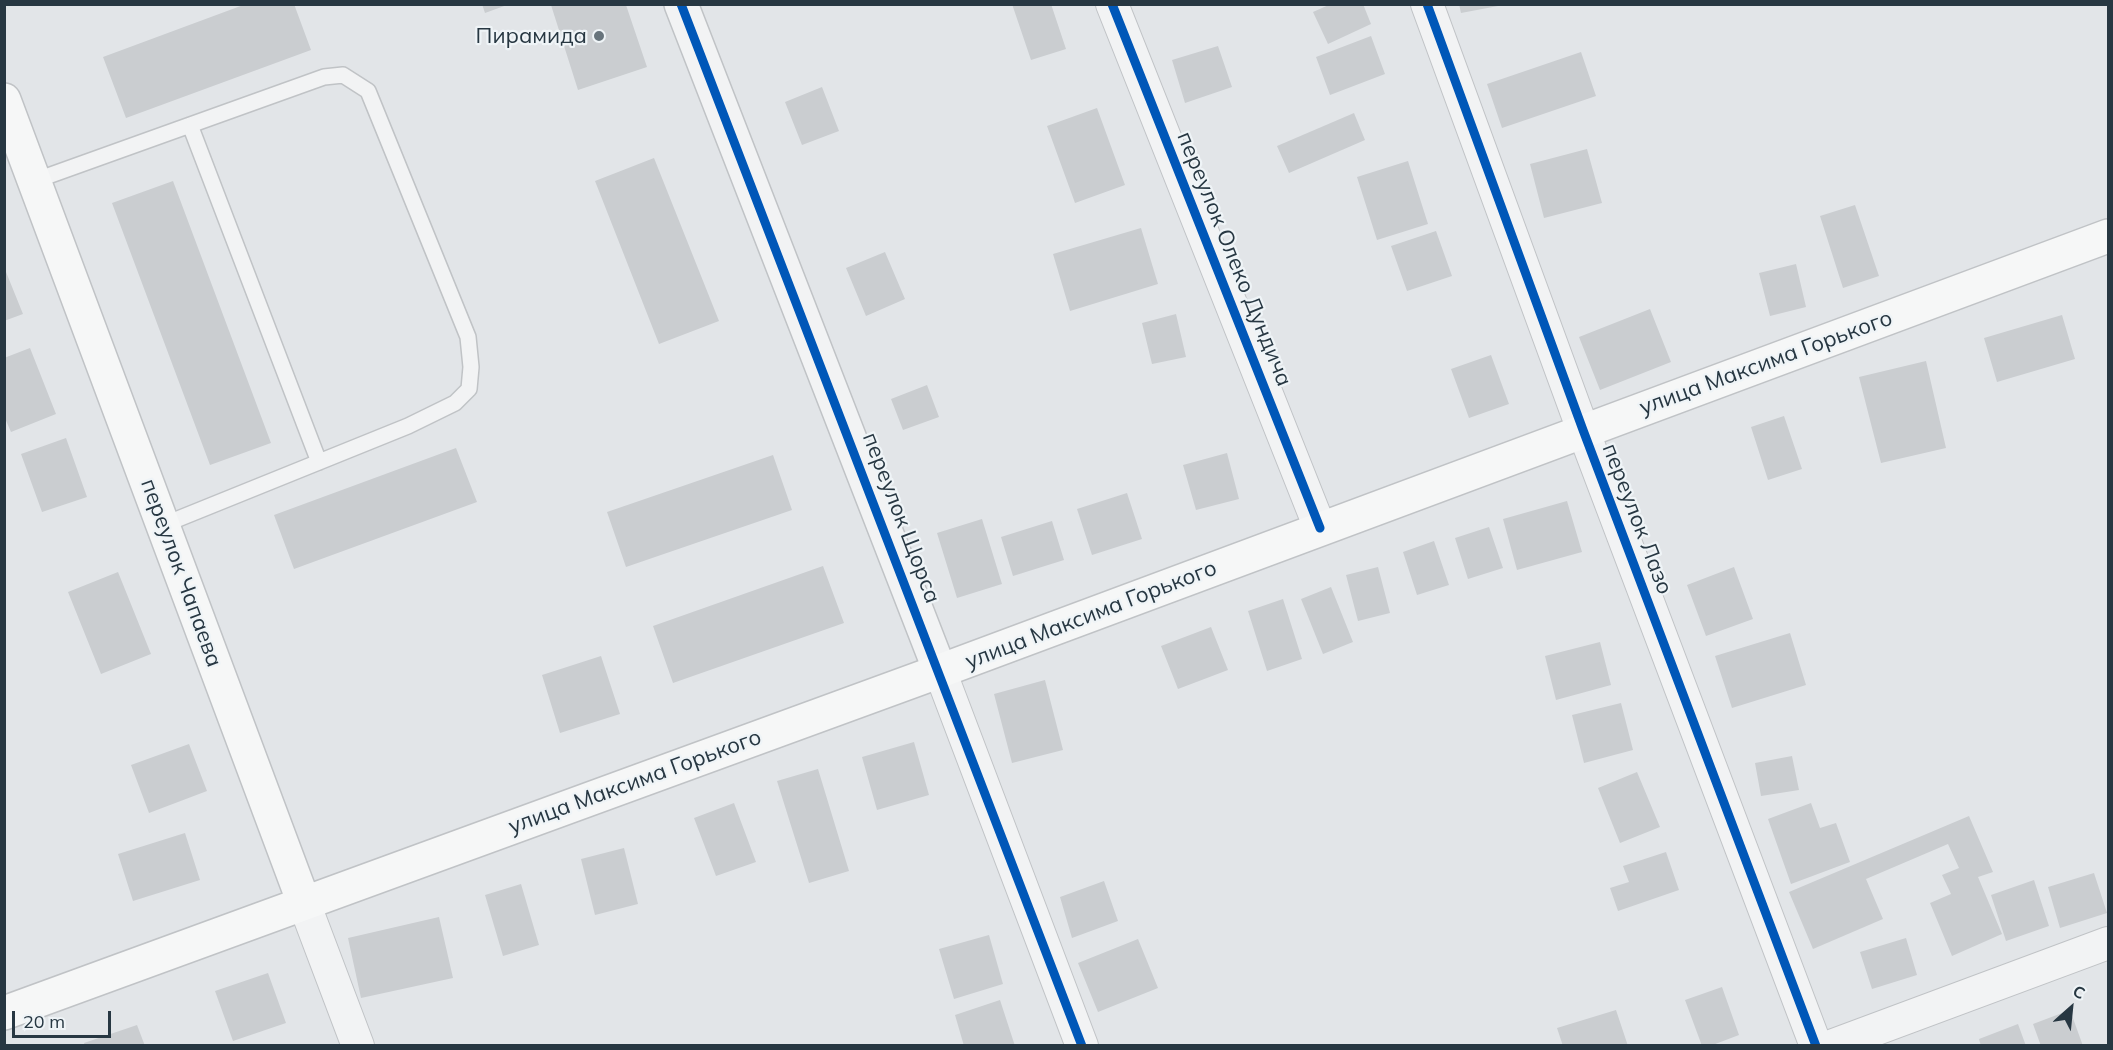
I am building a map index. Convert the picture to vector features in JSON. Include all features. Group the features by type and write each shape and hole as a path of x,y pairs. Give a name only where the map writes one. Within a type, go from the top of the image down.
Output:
{"main road":[{"name":"переулок Чапаева","path":"7,114 304,903"},
{"name":"улица Максима Горького","path":"4,1013 940,671 2109,236"}],"street":[{"name":"переулок Щорса","path":"681,4 940,671 1082,1046"},
{"name":"переулок Олеко Дундича","path":"1112,4 1320,528"},
{"name":"переулок Лазо","path":"1428,4 1583,430 1816,1046"},
{"name":"переулок Чапаева","path":"304,903 358,1046"},
{"path":"1831,1046 2109,943"}],"lane":[{"path":"34,181 324,77 343,75 368,91 468,337 471,367 469,389 455,404 408,426 163,525"},
{"path":"190,125 319,462"}],"building":[{"path":"246,4 294,4 311,50 126,118 103,57"},
{"path":"482,4 507,4 507,5 485,13"},
{"path":"1012,4 1051,4 1066,49 1031,60"},
{"path":"1331,4 1363,4 1371,24 1328,44 1313,12"},
{"path":"1459,4 1498,4 1498,6 1461,13"},
{"name":"Пирамида","path":"551,5 626,5 647,67 578,90"},
{"path":"1371,36 1385,74 1330,95 1316,57"},
{"path":"1218,46 1232,87 1185,103 1172,60"},
{"path":"1581,52 1596,96 1502,128 1487,84"},
{"path":"822,87 839,131 802,145 785,102"},
{"path":"1097,108 1125,185 1075,203 1047,126"},
{"path":"1354,113 1365,140 1289,173 1277,146"},
{"path":"1587,149 1602,203 1544,218 1530,164"},
{"path":"654,158 719,321 659,344 595,181"},
{"path":"1408,161 1428,224 1377,240 1357,177"},
{"path":"173,181 271,443 210,465 112,203"},
{"path":"1855,205 1879,276 1843,288 1820,216"},
{"path":"1141,228 1158,284 1070,311 1053,254"},
{"path":"1436,231 1452,276 1407,291 1391,246"},
{"path":"885,252 905,299 866,316 846,268"},
{"path":"1796,264 1806,307 1770,316 1759,273"},
{"path":"4,267 23,314 4,321"},
{"path":"1650,309 1671,362 1600,390 1579,337"},
{"path":"1176,314 1186,357 1152,364 1142,323"},
{"path":"2062,315 2075,359 1997,382 1984,338"},
{"path":"30,348 56,414 11,432 4,416 4,358"},
{"path":"1491,355 1509,404 1469,418 1451,369"},
{"path":"1926,361 1946,448 1881,463 1859,377"},
{"path":"927,385 939,417 903,430 891,399"},
{"path":"1784,416 1802,469 1768,480 1751,427"},
{"path":"66,438 87,497 42,512 21,454"},
{"path":"456,448 477,502 294,569 274,515"},
{"path":"1227,453 1239,499 1196,510 1183,465"},
{"path":"773,455 792,510 626,567 607,512"},
{"path":"1127,493 1142,539 1092,555 1077,509"},
{"path":"1567,501 1582,552 1517,570 1503,519"},
{"path":"982,519 1002,584 957,598 937,533"},
{"path":"1052,521 1064,560 1013,576 1001,537"},
{"path":"1489,527 1503,568 1468,579 1455,538"},
{"path":"1434,541 1449,585 1417,595 1403,552"},
{"path":"823,566 844,623 673,683 653,626"},
{"path":"1378,567 1390,613 1358,621 1346,575"},
{"path":"1734,567 1753,619 1706,636 1687,585"},
{"path":"118,572 151,654 101,674 68,592"},
{"path":"1331,587 1353,642 1323,654 1301,599"},
{"path":"1283,599 1302,659 1267,671 1248,611"},
{"path":"1211,627 1228,670 1178,689 1161,646"},
{"path":"1790,633 1806,685 1732,708 1715,656"},
{"path":"1600,642 1611,685 1556,700 1545,656"},
{"path":"601,656 620,714 560,733 542,675"},
{"path":"1045,680 1063,750 1012,763 994,694"},
{"path":"1621,703 1633,750 1584,763 1572,715"},
{"path":"914,742 929,795 877,810 862,757"},
{"path":"189,744 207,791 149,813 131,765"},
{"path":"1792,756 1799,790 1761,796 1755,763"},
{"path":"818,769 849,871 809,883 777,781"},
{"path":"1637,772 1660,827 1620,843 1598,788"},
{"path":"734,803 756,862 716,876 694,818"},
{"path":"1811,803 1820,828 1836,823 1850,862 1791,884 1768,819"},
{"path":"1969,816 1993,872 1978,877 2002,934 1952,956 1930,903 1951,894 1942,875 1959,868 1948,844 1866,879 1883,919 1813,949 1789,892"},
{"path":"185,833 200,880 133,901 118,854"},
{"path":"624,848 638,904 595,915 581,859"},
{"path":"1666,852 1679,890 1618,911 1610,888 1629,882 1623,866"},
{"path":"2094,873 2107,913 2060,928 2048,887"},
{"path":"2034,880 2049,926 2006,941 1991,895"},
{"path":"1104,881 1118,921 1072,938 1060,897"},
{"path":"521,884 539,945 503,956 485,895"},
{"path":"439,917 453,978 361,998 348,938"},
{"path":"989,935 1003,984 954,999 939,949"},
{"path":"1906,938 1917,975 1872,989 1860,952"},
{"path":"1138,939 1158,988 1098,1012 1078,963"},
{"path":"268,973 286,1023 233,1041 215,991"},
{"path":"1722,987 1739,1035 1710,1046 1702,1046 1685,1000"},
{"path":"1000,1000 1015,1046 964,1046 955,1015"},
{"path":"1616,1010 1628,1046 1563,1046 1557,1028"},
{"path":"2070,1010 2083,1046 2041,1046 2033,1024"},
{"path":"2018,1024 2026,1046 1981,1046 1979,1039"},
{"path":"137,1025 145,1046 85,1046 84,1043"}],"cycle path":[{"path":"681,4 1082,1046"},
{"path":"1112,4 1320,528"},
{"path":"1427,4 1583,430 1816,1046"}],"place":[{"name":"Пирамида","path":"599,36"}]}
